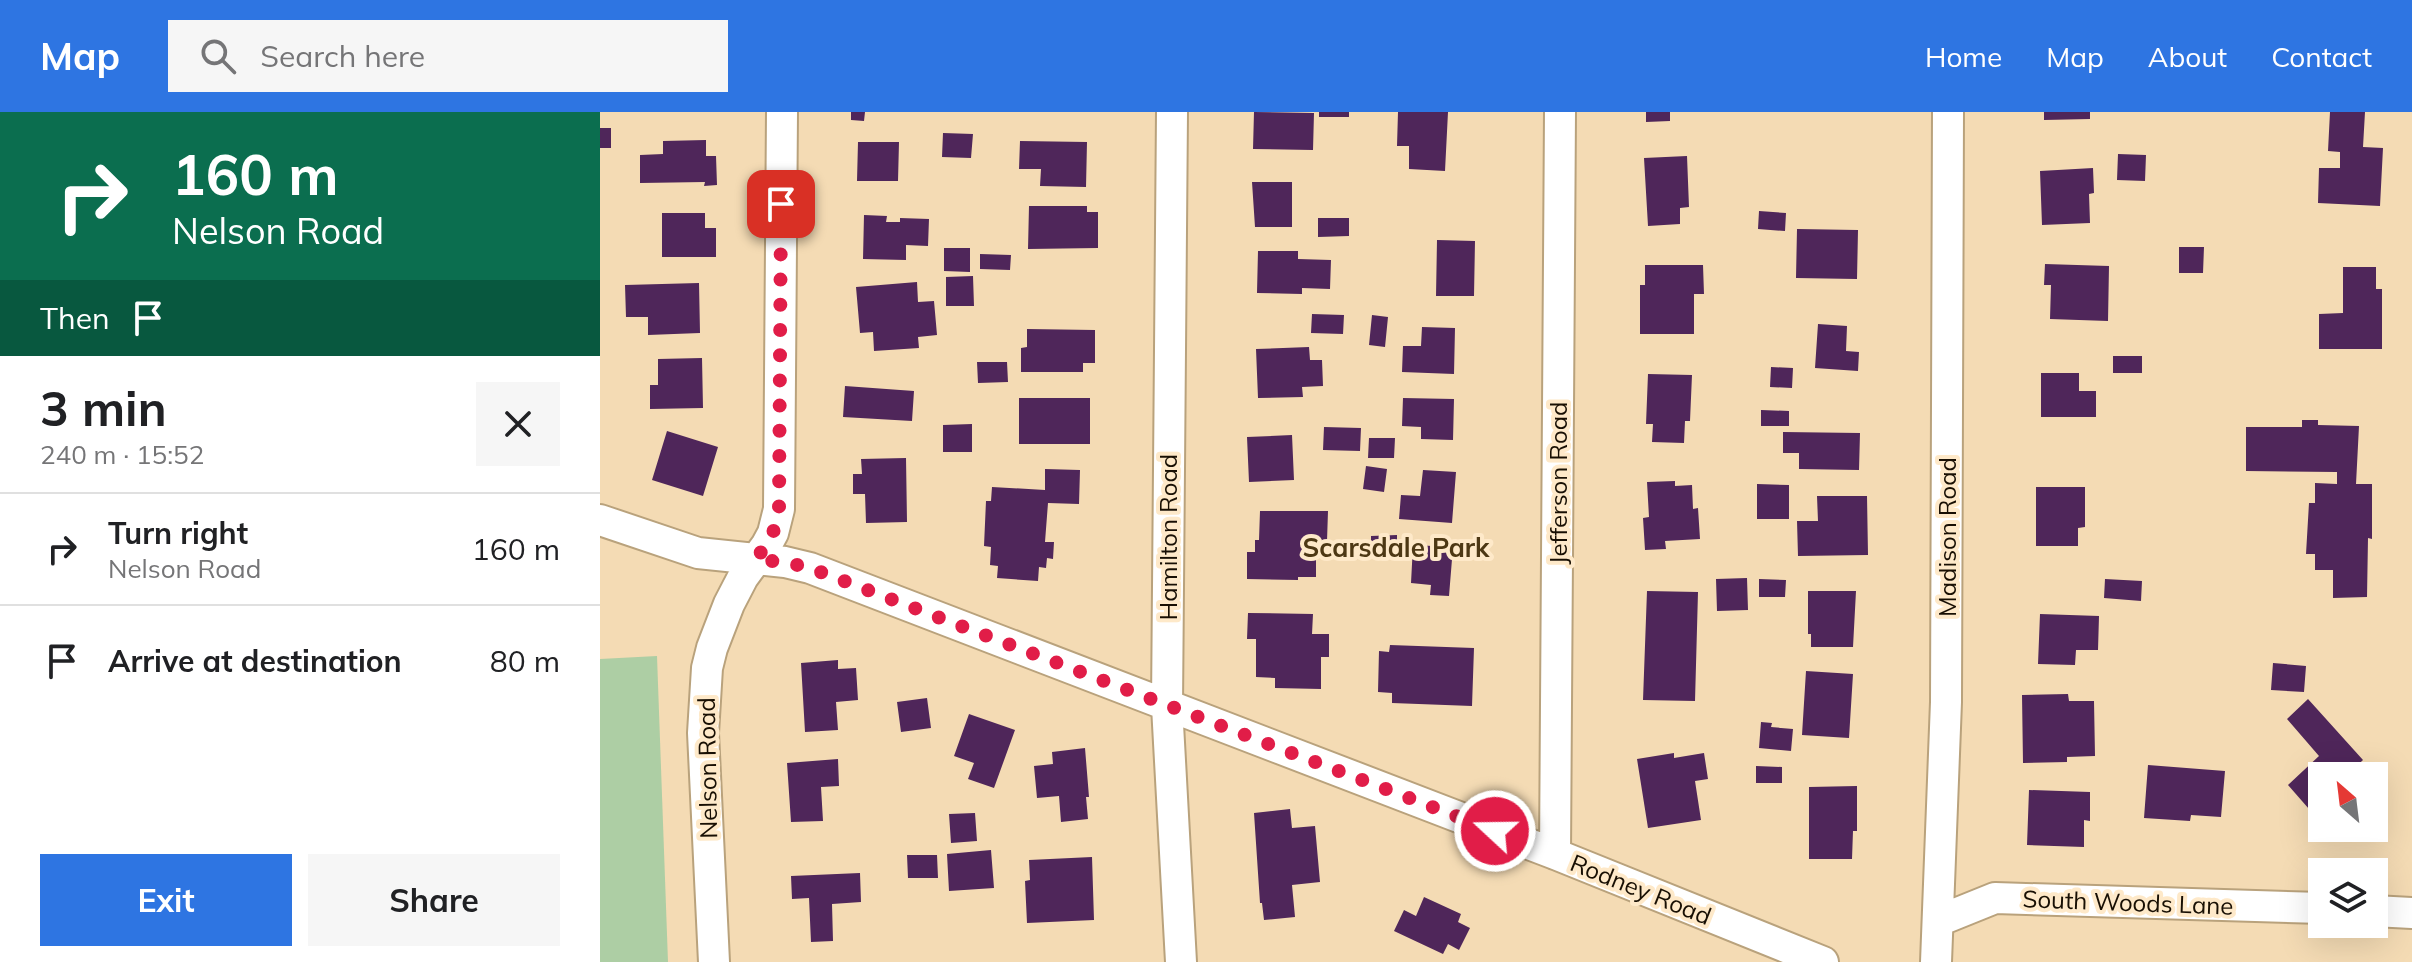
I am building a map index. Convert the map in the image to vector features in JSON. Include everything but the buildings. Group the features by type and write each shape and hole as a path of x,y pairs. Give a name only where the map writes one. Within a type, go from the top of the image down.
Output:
{"street":[{"name":"Nelson Road","path":"714,962 703,733 704,690 712,648 724,615 734,592 773,533 779,509 782,112"},
{"name":"Hamilton Road","path":"1172,112 1167,706 1181,962"},
{"name":"Jefferson Road","path":"1555,854 1560,112"},
{"name":"Madison Road","path":"1936,962 1946,702 1948,112"},
{"name":"Rodney Road","path":"600,520 681,549 810,568 1555,854 1823,962"},
{"name":"South Woods Lane","path":"1938,921 1995,898 2308,908"},
{"path":"2388,912 2412,913"}],"green space":[{"path":"657,656 668,962 600,962 600,659"}],"district":[{"name":"Scarsdale Park","path":"1396,547"}],"route":[{"path":"781,204 779,509 773,533 756,560 810,568 1495,831"}]}
